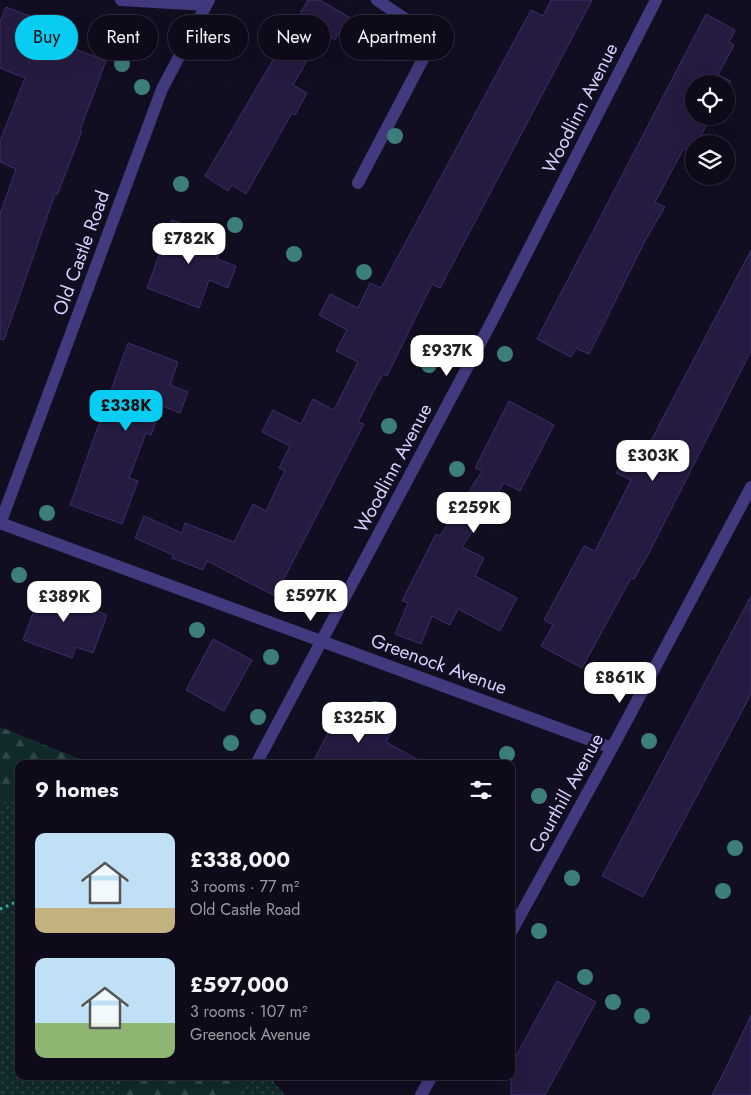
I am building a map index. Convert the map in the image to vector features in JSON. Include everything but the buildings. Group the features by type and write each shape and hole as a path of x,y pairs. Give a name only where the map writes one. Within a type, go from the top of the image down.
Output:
{"street":[{"path":"121,0 207,3"},
{"path":"358,183 434,38 377,0"},
{"name":"Woodlinn Avenue","path":"258,760 492,321 656,0"},
{"name":"Old Castle Road","path":"0,523 162,89 207,3"},
{"name":"Courthill Avenue","path":"515,925 612,748 751,487"},
{"name":"Greenock Avenue","path":"0,523 612,748"},
{"path":"421,1095 430,1080"}],"path":[{"path":"0,909 15,903"}],"green space":[{"path":"0,727 82,760 15,760 15,1080 272,1080 285,1095 0,1095"},
{"path":"0,727 82,760 15,760 15,796 0,808"},
{"path":"117,1080 247,1080 234,1095 114,1095"}]}
